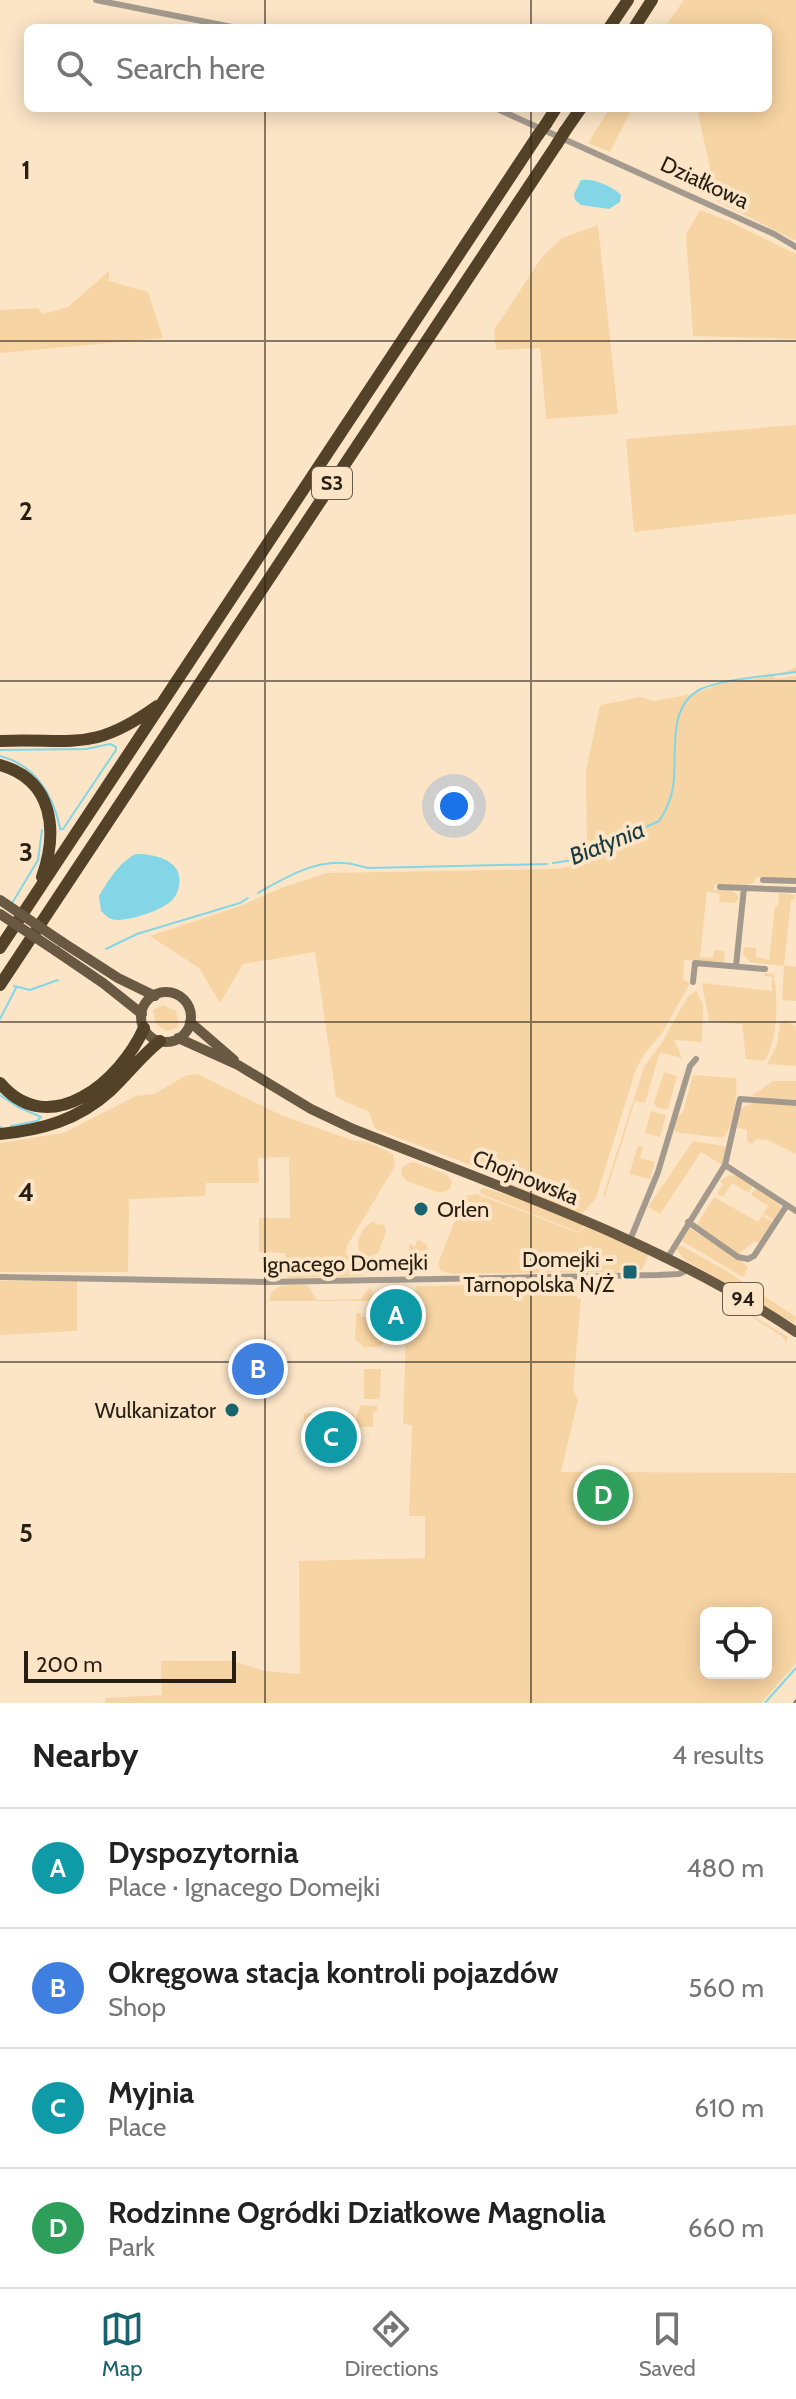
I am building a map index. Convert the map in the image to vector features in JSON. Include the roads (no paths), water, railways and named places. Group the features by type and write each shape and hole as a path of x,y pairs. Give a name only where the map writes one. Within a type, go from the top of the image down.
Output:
{"highway":[{"path":"612,24 628,0"},
{"path":"637,24 652,0"},
{"name":"S3","path":"0,948 554,112"},
{"name":"S3","path":"0,985 578,112"},
{"path":"0,741 89,741 117,732 163,702"},
{"path":"0,765 32,785 39,793 51,821 51,847 34,896"},
{"path":"0,1083 14,1096 38,1106 71,1103 102,1084 132,1049 144,1028"},
{"path":"0,1134 53,1125 81,1113 109,1092 160,1041"}],"main road":[{"name":"94","path":"0,900 142,1014"},
{"name":"94","path":"0,914 155,996 168,993 182,998 190,1010 190,1022"},
{"path":"155,996 146,1003 142,1014 144,1028 150,1036 160,1041 178,1038 190,1022"},
{"name":"Chojnowska","path":"190,1022 238,1065"},
{"name":"Chojnowska","path":"178,1038 238,1065 288,1096 353,1129 668,1257 796,1332"}],"street":[{"path":"96,0 217,24"},
{"name":"Działkowa","path":"504,112 598,152 796,247"},
{"path":"763,880 796,881"},
{"path":"720,887 796,890"},
{"path":"736,966 744,888"},
{"path":"693,982 695,963 765,969"},
{"path":"630,1240 658,1172 690,1066 696,1059"},
{"path":"668,1257 725,1165 740,1099 796,1103"},
{"path":"725,1165 796,1211"},
{"path":"688,1222 738,1257 748,1259 754,1256 787,1205"},
{"name":"Ignacego Domejki","path":"0,1277 266,1282 658,1275 682,1273 689,1268"}],"water":[{"path":"581,180 608,186 621,195 620,202 609,209 581,205 574,194"},
{"path":"136,854 159,857 173,864 179,877 178,890 172,900 159,909 130,918 112,919 101,911 99,896 120,866"}],"waterway":[{"name":"Białynia","path":"553,863 573,860 659,821 672,792 678,721 689,698 699,690 746,678 796,672"},
{"path":"0,750 86,749 110,744 116,747 63,829 60,829"},
{"path":"0,756 33,774 53,804 60,828"},
{"path":"11,905 38,860 42,830"},
{"name":"Białynia","path":"258,893 299,872 332,863 369,868 547,864"},
{"name":"Białynia","path":"106,949 137,934 248,898"},
{"name":"Białynia","path":"14,986 30,990 58,980"},
{"path":"0,1019 16,988"},
{"path":"0,1095 41,1117 37,1121 11,1126"},
{"path":"765,1703 796,1668"}],"place":[{"name":"Orlen","path":"421,1209"},
{"name":"Domejki - Tarnopolska N/Ż","path":"630,1272"},
{"name":"Dyspozytornia","path":"396,1315"},
{"name":"Okręgowa stacja kontroli pojazdów","path":"258,1369"},
{"name":"Wulkanizator","path":"232,1410"},
{"name":"Myjnia","path":"331,1437"},
{"name":"Rodzinne Ogródki Działkowe Magnolia","path":"603,1495"}]}
